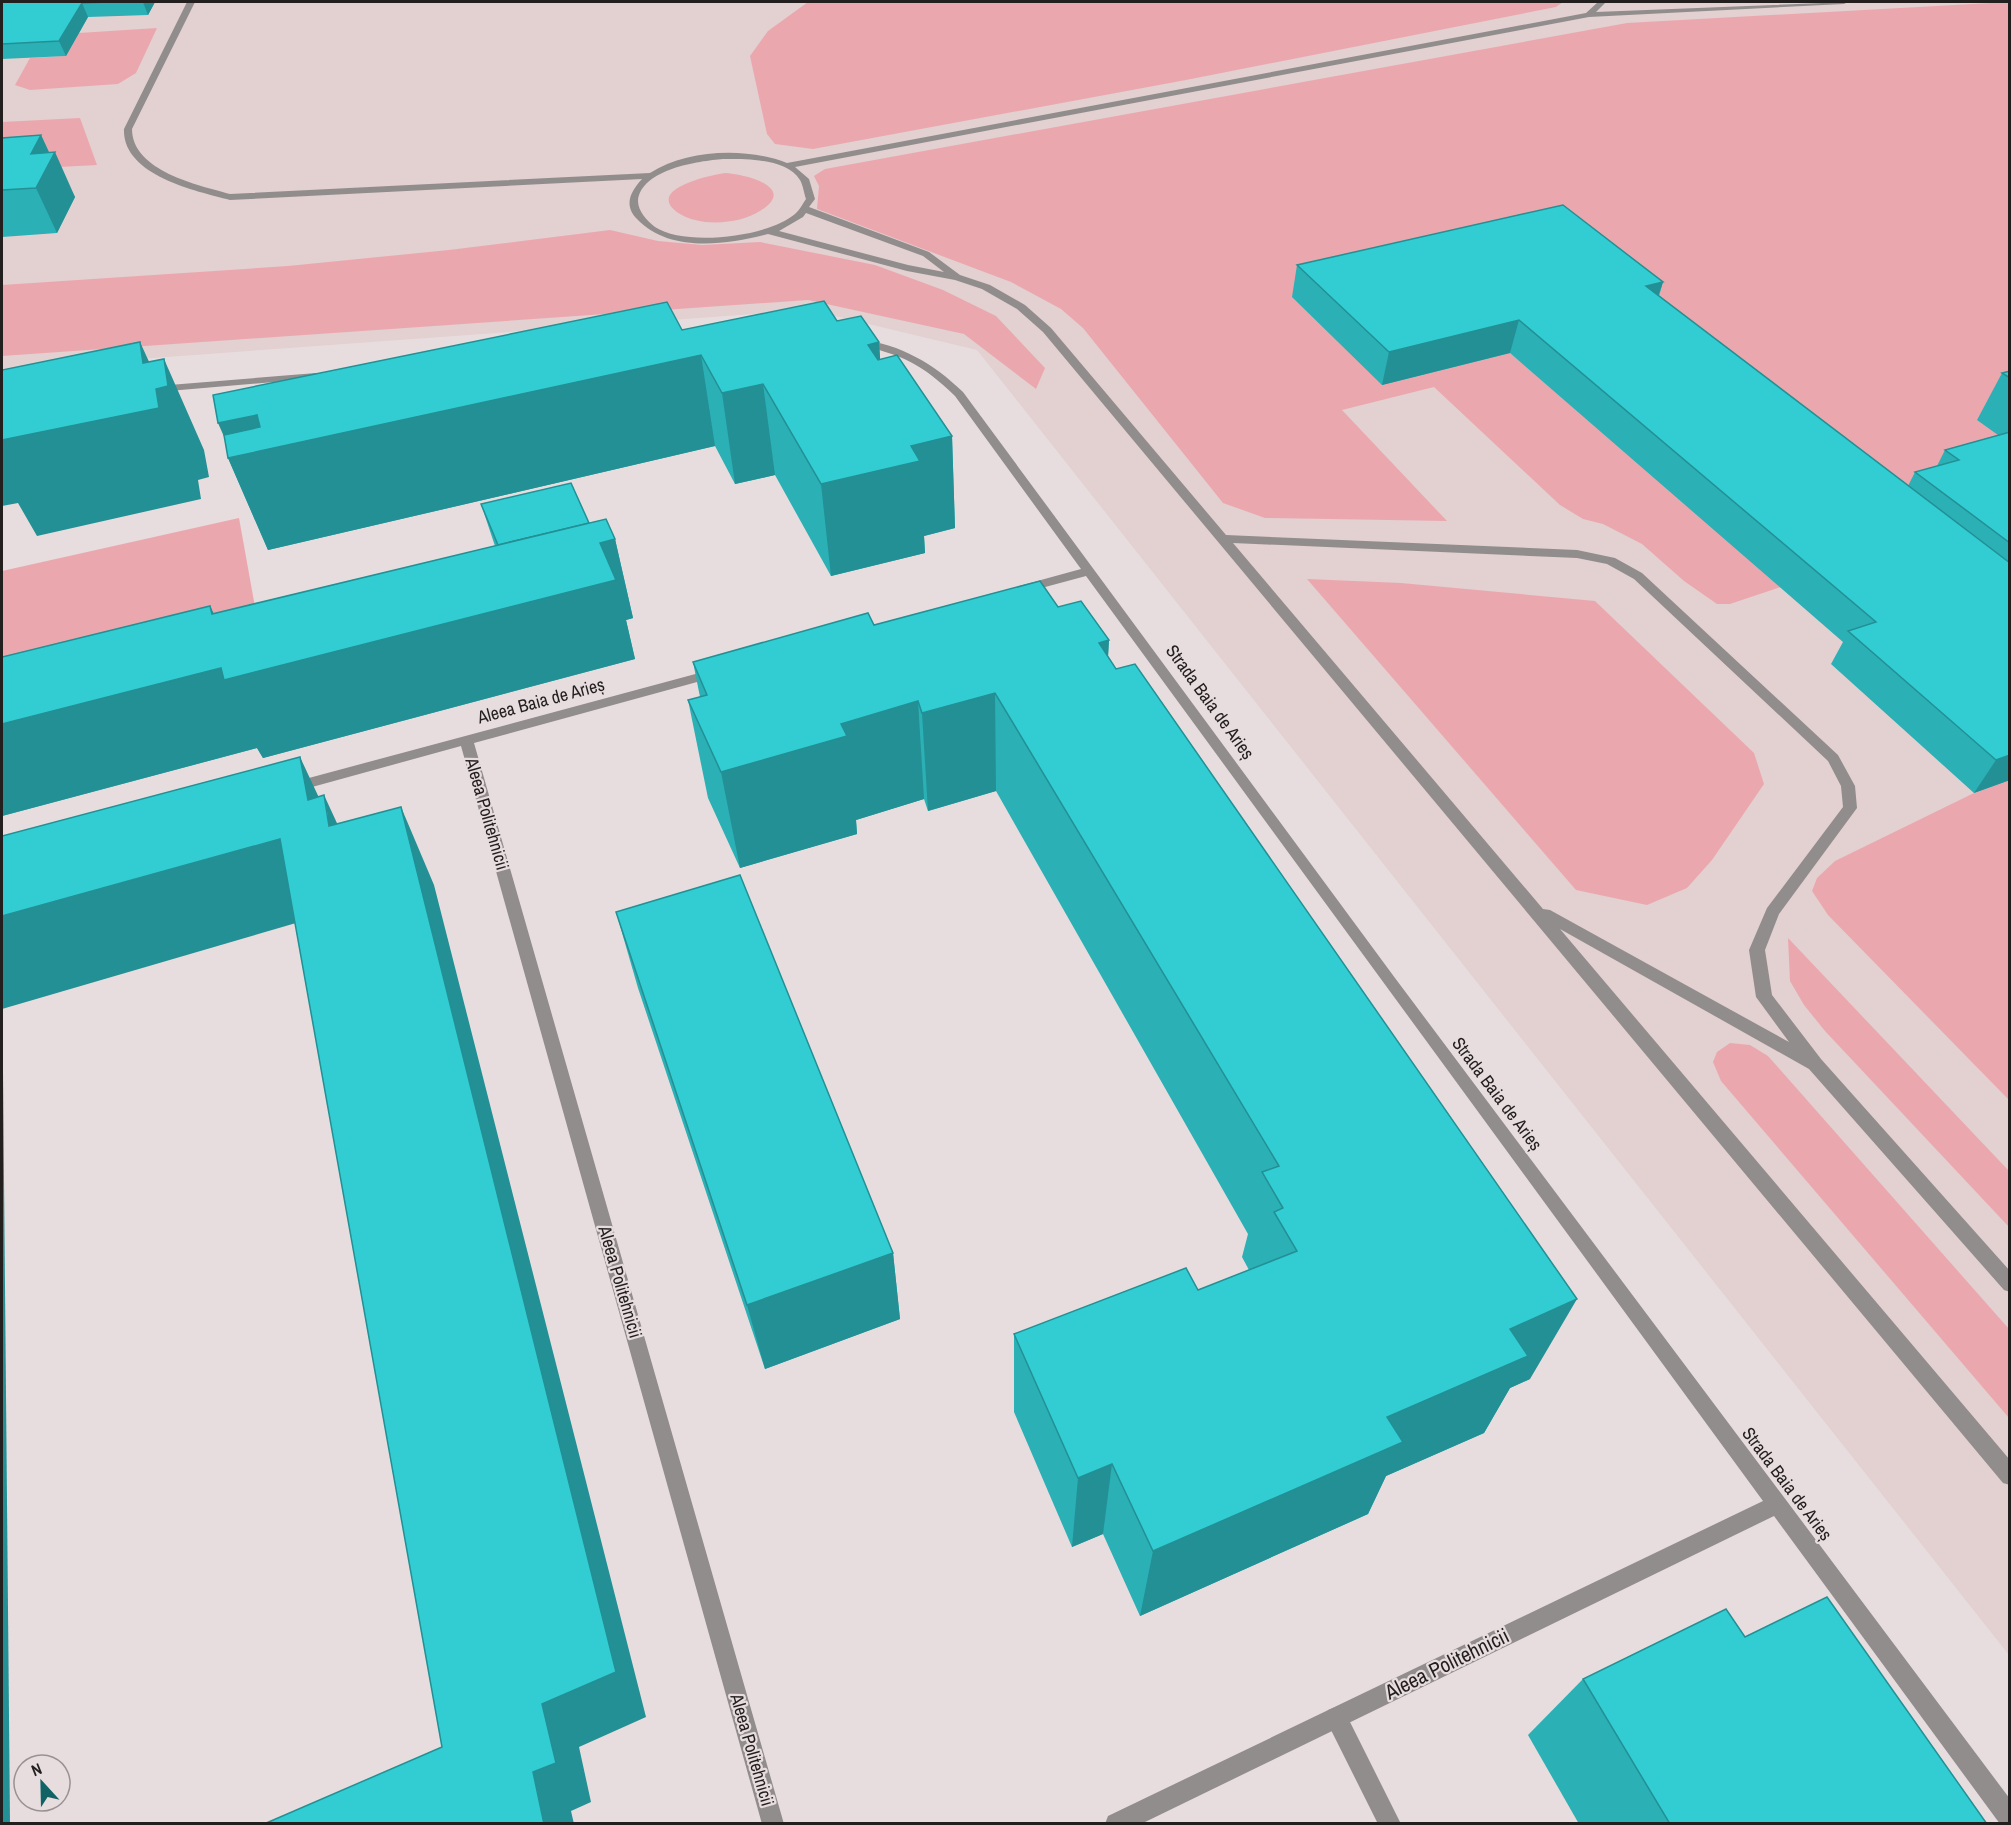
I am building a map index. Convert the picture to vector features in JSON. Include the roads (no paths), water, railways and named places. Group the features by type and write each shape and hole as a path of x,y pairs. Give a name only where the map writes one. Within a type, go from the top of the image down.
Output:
{"street":[{"path":"192,2 128,129 129,146 168,178 230,197 653,176"},
{"path":"1589,15 1602,2"},
{"path":"786,166 1589,15 1844,2"},
{"path":"723,156 756,158 786,166 800,174 809,185 811,197 805,209 790,221 769,231 745,238 700,240 668,235 650,227 638,216 633,205 635,195 641,185 653,176 683,163 723,156"},
{"path":"805,209 926,254 957,277"},
{"path":"769,231 907,268 957,277 986,287 1021,307 1047,330 2010,1476"},
{"name":"Strada Baia de Arieș","path":"846,341 868,342 916,358 940,375 959,393 1390,982 2010,1818"},
{"path":"144,390 228,390 332,375"},
{"path":"1224,539 1577,554 1611,561 1638,576 1833,758 1848,786 1851,807 1772,912 1757,950 1764,997 1815,1064 2010,1284"},
{"path":"1006,594 1090,571"},
{"name":"Aleea Baia de Arieș","path":"285,790 725,670"},
{"name":"Aleea Politehnicii","path":"466,740 773,1824"},
{"path":"1535,909 1815,1064"},
{"name":"Aleea Politehnicii","path":"1116,1824 1778,1504"},
{"path":"1336,1718 1390,1824"}]}
